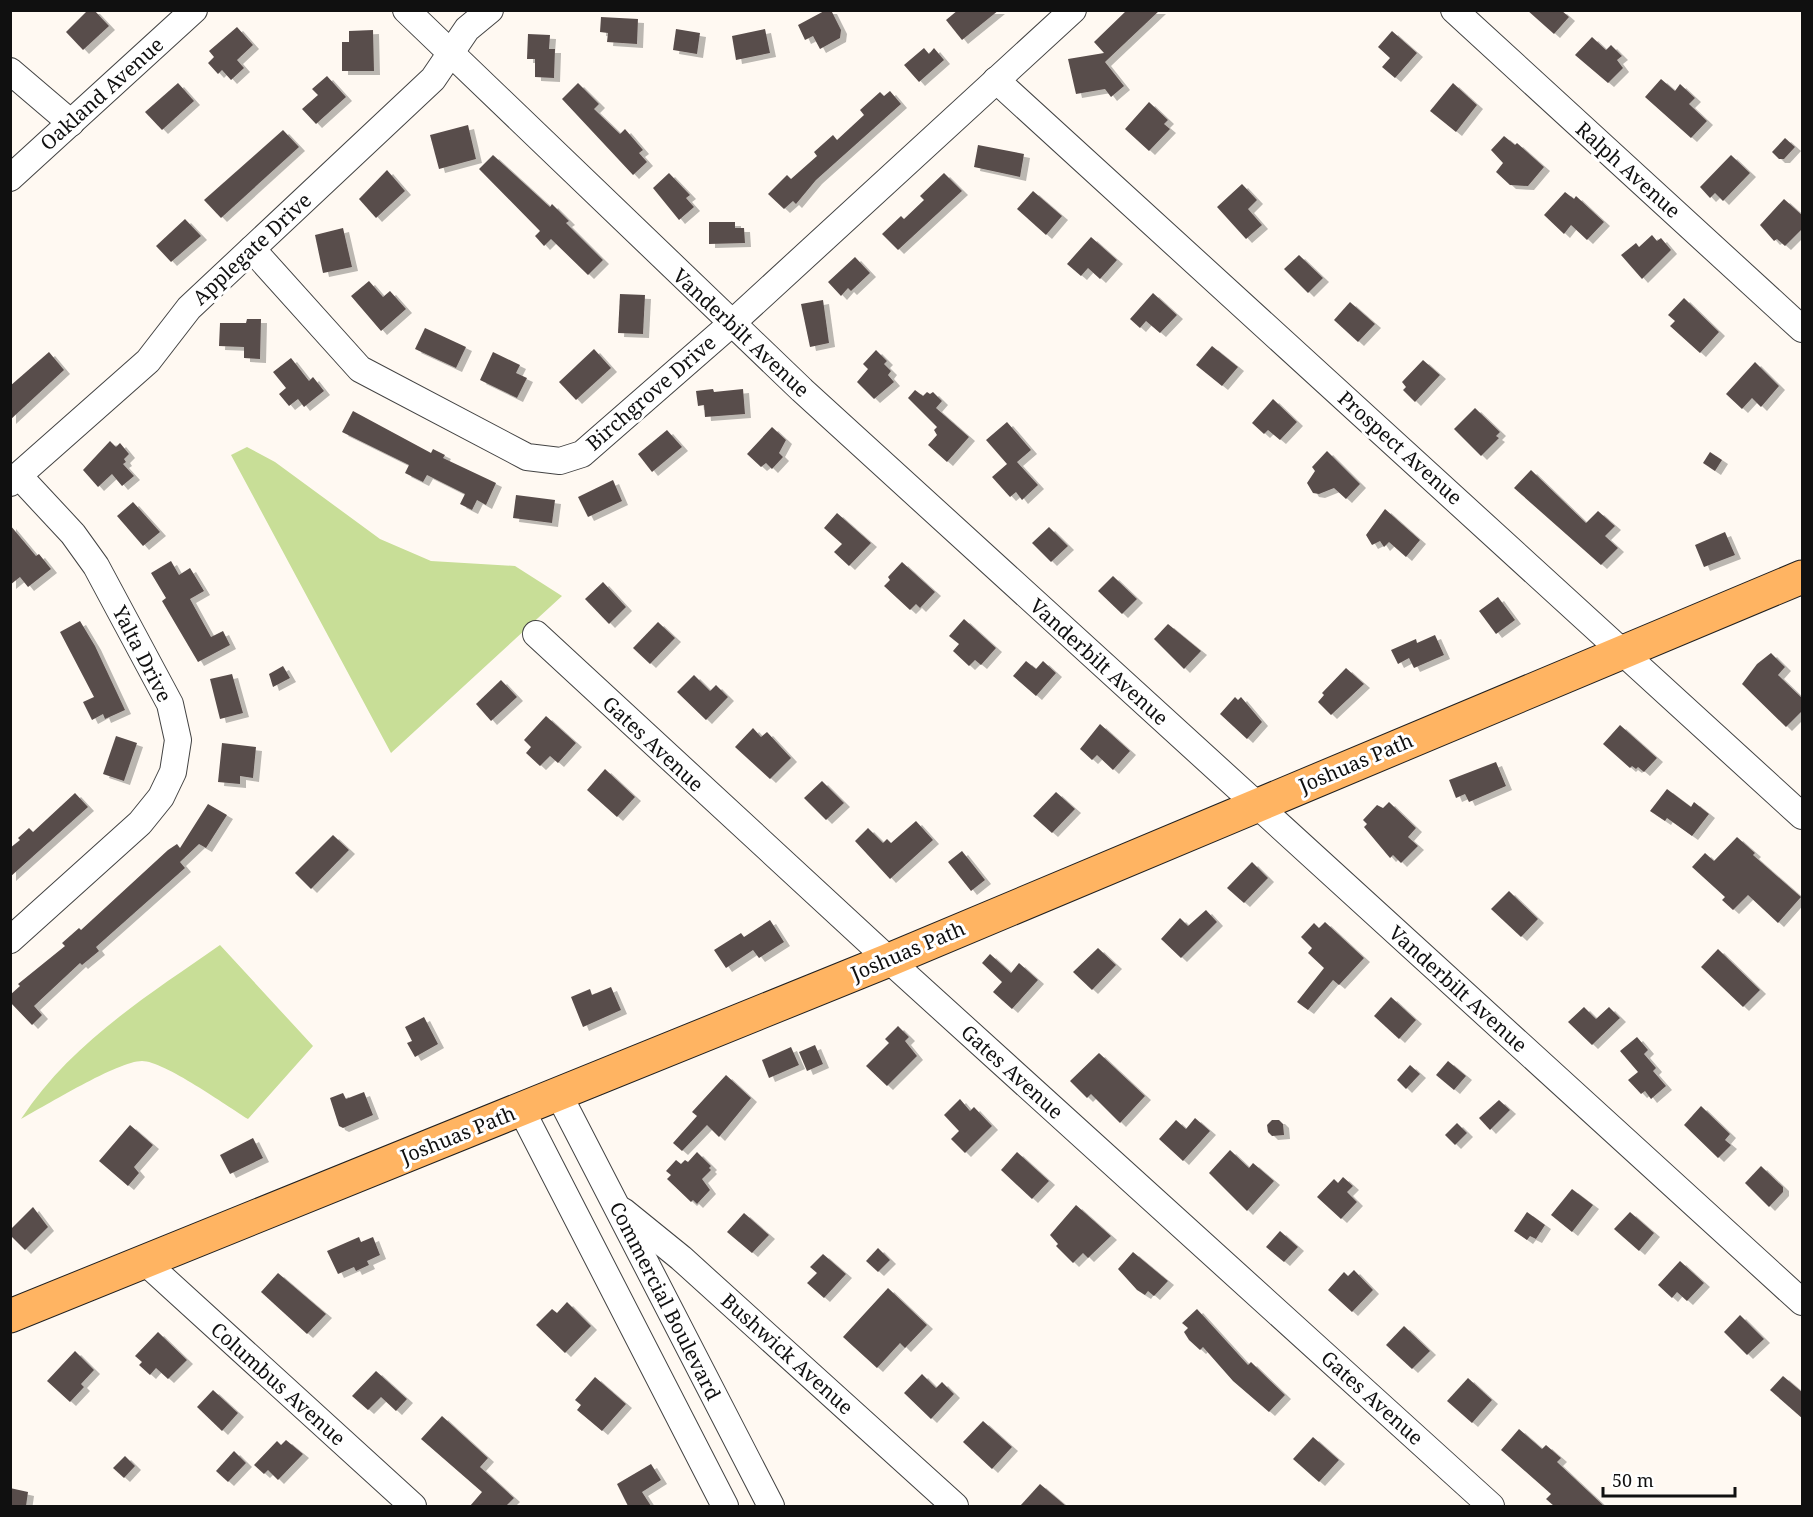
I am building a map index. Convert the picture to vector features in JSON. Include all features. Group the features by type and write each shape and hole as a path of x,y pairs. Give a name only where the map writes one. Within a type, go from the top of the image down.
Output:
{"main road":[{"name":"Joshuas Path","path":"10,1316 560,1095 888,960 1803,577"}],"street":[{"name":"Oakland Avenue","path":"10,178 194,10"},
{"name":"Vanderbilt Avenue","path":"406,10 731,324 1255,805 1803,1302"},
{"name":"Applegate Drive","path":"15,479 148,361 189,308 433,79 467,29 490,10"},
{"name":"Birchgrove Drive","path":"252,249 360,369 527,457 560,461 582,454 731,324 1074,10"},
{"name":"Ralph Avenue","path":"1454,10 1803,329"},
{"path":"10,71 71,123"},
{"name":"Prospect Avenue","path":"996,80 1803,816"},
{"name":"Yalta Drive","path":"10,940 140,823 161,797 173,772 178,740 170,704 96,566 73,534 15,479"},
{"name":"Gates Avenue","path":"536,634 888,960 1491,1506"},
{"name":"Commercial Boulevard","path":"560,1095 771,1506"},
{"name":"Commercial Boulevard","path":"521,1109 725,1506"},
{"name":"Bushwick Avenue","path":"616,1205 681,1258 955,1506"},
{"path":"600,1264 637,1246"},
{"name":"Columbus Avenue","path":"144,1261 413,1506"}],"green space":[{"path":"247,447 275,462 380,539 431,561 515,566 562,596 391,753 231,455"},
{"path":"220,945 313,1046 248,1119 180,1076 165,1068 142,1061 116,1068 99,1076 21,1119 63,1067 87,1044 138,1002"}],"building":[{"path":"88,10 94,10 109,26 83,50 66,32"},
{"path":"826,10 831,10 841,30 840,38 820,49 813,36 805,40 798,25"},
{"path":"958,10 999,10 962,40 946,20"},
{"path":"1127,10 1160,10 1105,62 1124,86 1111,97 1105,89 1076,94 1068,59 1104,53 1094,42"},
{"path":"1527,10 1561,10 1569,17 1554,34"},
{"path":"601,17 638,19 637,44 607,42 608,33 600,32"},
{"path":"237,27 253,45 237,60 244,68 231,80 222,70 218,74 208,63 214,57 209,51"},
{"path":"676,29 700,33 697,54 673,50"},
{"path":"765,29 770,53 736,60 732,36"},
{"path":"373,30 374,71 342,71 342,42 349,42 349,31"},
{"path":"1392,31 1417,53 1395,78 1382,67 1390,58 1378,47"},
{"path":"528,34 550,35 549,49 555,49 554,78 535,77 535,59 527,59"},
{"path":"1592,37 1606,50 1611,45 1622,56 1617,60 1623,68 1608,83 1575,55"},
{"path":"924,48 929,54 934,48 944,60 919,82 904,65"},
{"path":"327,76 346,97 316,124 302,109 318,95 312,89"},
{"path":"1661,79 1675,91 1680,84 1695,98 1689,104 1707,121 1691,138 1645,97"},
{"path":"178,83 194,101 162,130 145,112"},
{"path":"578,83 599,104 594,109 620,134 625,129 643,150 639,153 647,162 633,175 562,99"},
{"path":"1453,83 1477,105 1456,132 1430,111"},
{"path":"890,91 901,104 816,180 796,204 793,201 784,209 768,194 787,175 791,179 817,156 814,152 833,135 837,140 864,115 860,110 880,92 884,96"},
{"path":"1149,102 1168,120 1164,124 1170,129 1149,151 1125,129"},
{"path":"468,125 476,159 439,169 430,135"},
{"path":"283,130 299,147 221,218 204,200"},
{"path":"1504,136 1515,145 1517,143 1544,167 1528,186 1510,185 1496,172 1503,163 1491,150"},
{"path":"1785,138 1795,147 1784,159 1779,159 1772,152"},
{"path":"978,145 1024,154 1020,177 974,167"},
{"path":"493,155 550,207 552,204 569,221 566,223 603,260 588,275 551,239 544,246 535,236 540,231 479,169"},
{"path":"1731,155 1750,173 1723,201 1715,193 1710,198 1700,187"},
{"path":"387,170 405,191 376,218 359,199"},
{"path":"669,173 690,195 686,198 694,207 679,220 653,188"},
{"path":"944,173 962,191 898,250 882,234 901,216 904,219 924,200 920,196"},
{"path":"1242,184 1257,200 1248,209 1262,225 1246,239 1217,207"},
{"path":"1033,191 1062,216 1046,235 1017,209"},
{"path":"1565,192 1574,199 1576,196 1604,222 1587,240 1571,225 1564,234 1544,215"},
{"path":"1784,199 1803,216 1803,228 1785,246 1777,239 1774,241 1760,225"},
{"path":"185,219 201,236 171,262 156,246"},
{"path":"709,222 735,222 735,228 744,228 745,243 709,244"},
{"path":"343,228 352,267 323,273 315,235"},
{"path":"1652,235 1657,241 1661,238 1671,250 1642,279 1621,255 1636,243 1639,247"},
{"path":"1091,237 1117,260 1100,279 1088,268 1081,276 1067,264"},
{"path":"1299,255 1323,278 1308,293 1284,269"},
{"path":"855,257 870,273 851,291 848,288 841,296 828,282"},
{"path":"369,281 383,297 390,291 406,309 381,331 351,296"},
{"path":"1153,293 1177,315 1160,333 1146,321 1140,328 1130,319"},
{"path":"620,294 645,295 643,334 618,333"},
{"path":"1684,298 1719,332 1700,353 1670,326 1675,321 1668,315"},
{"path":"823,300 829,343 810,347 801,304"},
{"path":"1350,302 1375,324 1358,342 1334,320"},
{"path":"247,319 261,319 260,359 244,358 244,347 219,346 220,323 246,323"},
{"path":"425,328 466,347 456,368 415,349"},
{"path":"1212,346 1238,367 1222,386 1196,365"},
{"path":"594,349 611,368 576,400 559,382"},
{"path":"876,350 887,361 884,364 891,371 888,375 894,382 874,399 857,382 868,369 863,364"},
{"path":"49,352 64,370 10,420 10,386"},
{"path":"493,352 520,365 516,373 527,378 517,398 480,380"},
{"path":"291,358 309,381 313,377 324,391 304,407 298,399 289,406 279,394 286,388 273,372"},
{"path":"1423,360 1440,375 1415,402 1403,390 1406,387 1402,382"},
{"path":"1755,362 1779,386 1761,407 1752,398 1742,409 1726,394"},
{"path":"713,389 714,392 743,389 745,414 705,417 704,405 698,406 696,391"},
{"path":"915,390 923,396 927,392 930,394 933,392 942,401 936,408 969,437 947,462 928,445 937,435 934,430 937,427 908,398"},
{"path":"1273,399 1297,422 1280,440 1268,430 1264,434 1252,423"},
{"path":"1475,408 1500,432 1496,436 1499,438 1481,456 1454,429"},
{"path":"353,411 431,453 433,449 445,455 443,458 496,483 486,505 477,500 472,510 460,504 465,494 427,475 423,482 405,473 409,465 342,432"},
{"path":"1007,422 1031,450 1017,462 1038,485 1022,500 1016,492 1010,497 992,477 1007,464 986,440"},
{"path":"772,427 786,440 779,453 783,457 772,469 766,463 761,467 747,454"},
{"path":"667,430 682,447 652,472 638,454"},
{"path":"110,441 116,447 120,443 129,454 123,464 134,476 122,486 112,474 98,487 83,470"},
{"path":"1327,451 1360,484 1346,499 1334,488 1319,494 1313,493 1307,483 1315,471 1312,467"},
{"path":"1710,452 1722,460 1715,471 1703,463"},
{"path":"1531,470 1586,523 1598,511 1615,526 1605,536 1618,548 1601,565 1514,488"},
{"path":"613,480 622,501 588,517 578,497"},
{"path":"516,495 555,500 552,523 513,518"},
{"path":"133,502 160,532 143,546 117,516"},
{"path":"1385,509 1420,540 1406,557 1389,542 1384,547 1380,541 1372,545 1366,535"},
{"path":"837,513 871,543 849,566 834,552 842,544 824,528"},
{"path":"10,525 36,556 39,554 51,569 28,587 20,577 10,585"},
{"path":"1049,527 1068,546 1051,562 1032,543"},
{"path":"1725,532 1735,555 1704,567 1695,545"},
{"path":"171,561 179,575 190,568 204,591 190,599 211,637 223,631 230,645 198,662 162,601 166,598 151,573"},
{"path":"902,562 935,592 920,608 916,604 910,610 884,586 890,580 888,577"},
{"path":"1113,576 1137,599 1122,614 1098,591"},
{"path":"603,582 626,607 609,624 585,599"},
{"path":"1498,597 1515,620 1496,634 1479,611"},
{"path":"964,619 996,648 981,665 975,660 969,666 953,651 959,644 949,636"},
{"path":"80,621 95,646 125,710 105,719 103,714 92,720 83,702 94,697 60,632"},
{"path":"658,622 675,638 650,664 633,648"},
{"path":"1168,624 1201,651 1184,669 1154,639"},
{"path":"1435,635 1444,655 1414,668 1409,658 1398,664 1391,650 1416,639 1417,643"},
{"path":"1771,653 1785,667 1778,675 1803,699 1803,710 1786,727 1742,684 1757,664"},
{"path":"1026,661 1036,669 1043,661 1056,673 1036,696 1013,676"},
{"path":"283,666 290,678 273,687 269,674"},
{"path":"1346,668 1364,684 1331,715 1318,702 1324,695 1322,693"},
{"path":"232,674 243,713 220,719 210,679"},
{"path":"694,675 710,691 716,685 728,697 706,720 677,692"},
{"path":"501,680 517,697 491,721 476,704"},
{"path":"1235,697 1238,700 1241,697 1262,722 1247,739 1220,714"},
{"path":"546,716 576,743 558,763 550,756 540,766 526,753 531,747 524,740"},
{"path":"1100,724 1130,751 1113,770 1097,755 1092,760 1080,749"},
{"path":"1620,725 1657,758 1644,772 1638,767 1630,768 1603,744"},
{"path":"753,728 761,737 767,732 791,758 770,779 735,747"},
{"path":"116,736 137,743 124,781 103,774"},
{"path":"222,743 256,747 253,778 240,776 240,784 218,782"},
{"path":"1496,762 1506,786 1469,802 1465,794 1456,798 1449,780"},
{"path":"605,769 635,797 617,817 587,790"},
{"path":"822,781 844,803 826,820 804,798"},
{"path":"1667,789 1691,807 1694,802 1709,814 1692,836 1667,818 1665,821 1650,811"},
{"path":"1056,792 1075,809 1052,833 1033,816"},
{"path":"75,793 88,807 10,877 10,848 29,828 33,832"},
{"path":"1389,802 1416,828 1408,837 1418,846 1401,863 1393,855 1390,858 1364,827 1367,824 1363,820 1377,805 1383,808"},
{"path":"208,804 227,815 206,848 199,844 180,862 185,868 96,947 99,951 82,965 80,963 34,1006 42,1015 32,1025 10,1002 10,995 20,986 18,984 65,946 62,943 79,928 81,930 168,850 177,844 180,848"},
{"path":"916,821 933,840 890,879 855,841 868,828 883,843 887,839 891,843"},
{"path":"333,835 349,850 311,889 295,873"},
{"path":"1737,837 1755,853 1753,855 1801,897 1778,923 1748,895 1733,910 1722,900 1725,897 1692,867 1705,853 1714,861"},
{"path":"962,851 985,880 971,891 948,862"},
{"path":"1252,862 1268,878 1244,903 1227,888"},
{"path":"1509,891 1538,919 1521,937 1491,909"},
{"path":"1206,910 1217,922 1181,958 1161,939 1180,918 1188,926"},
{"path":"770,920 784,942 759,958 753,950 726,968 714,950 741,933 744,937"},
{"path":"1325,922 1364,958 1339,985 1333,980 1308,1010 1297,1002 1324,968 1308,953 1312,948 1301,937 1314,923 1319,928"},
{"path":"1098,948 1116,965 1092,990 1073,972"},
{"path":"1718,949 1760,990 1743,1007 1701,967"},
{"path":"990,954 1011,973 1019,963 1038,980 1012,1009 993,992 1002,982 982,963"},
{"path":"611,987 621,1010 583,1027 571,997 590,989 592,995"},
{"path":"1391,997 1416,1020 1399,1039 1374,1016"},
{"path":"1584,1007 1596,1019 1609,1007 1620,1018 1592,1045 1568,1022"},
{"path":"424,1017 438,1044 415,1057 407,1043 412,1041 405,1027"},
{"path":"898,1026 909,1037 905,1041 917,1056 887,1086 866,1066 889,1043 885,1039"},
{"path":"1637,1037 1648,1050 1644,1054 1656,1068 1653,1071 1666,1086 1651,1099 1645,1091 1641,1094 1628,1080 1638,1072 1620,1051"},
{"path":"815,1045 823,1064 807,1071 799,1052"},
{"path":"791,1047 799,1065 769,1078 762,1060"},
{"path":"1099,1053 1145,1096 1120,1123 1091,1094 1087,1098 1070,1081"},
{"path":"1448,1061 1466,1076 1454,1090 1436,1075"},
{"path":"1410,1065 1420,1074 1406,1089 1397,1080"},
{"path":"726,1075 751,1098 719,1137 707,1125 682,1151 673,1143 697,1116 692,1112"},
{"path":"364,1092 373,1115 343,1128 339,1126 330,1098 343,1093 346,1099"},
{"path":"960,1099 970,1111 974,1107 992,1126 965,1153 951,1139 959,1131 944,1115"},
{"path":"1499,1100 1510,1110 1490,1130 1479,1118"},
{"path":"1701,1106 1730,1134 1725,1140 1731,1145 1718,1158 1684,1125"},
{"path":"1195,1118 1210,1131 1183,1161 1159,1139 1176,1120 1186,1129"},
{"path":"1272,1120 1279,1120 1283,1124 1284,1135 1272,1136 1268,1132 1267,1125"},
{"path":"1457,1123 1467,1133 1455,1145 1445,1135"},
{"path":"130,1125 153,1145 134,1167 139,1173 128,1186 99,1161"},
{"path":"253,1138 263,1158 230,1174 220,1155"},
{"path":"1230,1150 1249,1168 1253,1163 1274,1181 1247,1211 1209,1173"},
{"path":"697,1152 711,1166 709,1168 711,1170 702,1179 710,1190 697,1204 693,1200 691,1202 667,1179 671,1175 666,1171 676,1160 681,1164 685,1160 688,1162"},
{"path":"1017,1152 1049,1181 1032,1199 1001,1170"},
{"path":"1761,1166 1783,1187 1783,1192 1769,1207 1745,1183"},
{"path":"1343,1177 1353,1186 1347,1192 1357,1202 1341,1219 1317,1197 1334,1179 1338,1183"},
{"path":"1572,1189 1593,1205 1572,1232 1551,1215"},
{"path":"1076,1205 1111,1236 1088,1258 1083,1253 1073,1263 1056,1246 1058,1244 1050,1235"},
{"path":"33,1207 48,1227 25,1250 10,1235 10,1230"},
{"path":"1527,1212 1545,1225 1536,1239 1530,1236 1527,1240 1514,1231"},
{"path":"1630,1212 1654,1233 1639,1251 1614,1229"},
{"path":"744,1213 769,1235 752,1253 727,1232"},
{"path":"1280,1231 1298,1247 1284,1262 1266,1247"},
{"path":"359,1237 361,1242 373,1237 380,1255 367,1261 369,1265 356,1271 354,1267 338,1274 327,1251"},
{"path":"878,1248 890,1260 878,1272 866,1261"},
{"path":"1133,1252 1168,1281 1154,1296 1148,1291 1145,1295 1137,1290 1118,1269"},
{"path":"823,1254 846,1274 824,1298 807,1283 817,1273 810,1267"},
{"path":"1680,1261 1704,1283 1687,1301 1677,1292 1672,1298 1658,1285"},
{"path":"1354,1270 1373,1290 1352,1312 1328,1290 1344,1272 1348,1276"},
{"path":"278,1273 326,1314 307,1334 261,1292"},
{"path":"888,1288 927,1325 905,1348 900,1343 877,1368 843,1337"},
{"path":"567,1302 591,1326 565,1353 536,1325 552,1309 557,1313"},
{"path":"1197,1309 1248,1365 1251,1362 1285,1395 1269,1412 1233,1381 1203,1347 1200,1350 1189,1340 1184,1332 1188,1328 1182,1323"},
{"path":"1740,1315 1764,1339 1747,1355 1724,1332"},
{"path":"1404,1326 1430,1351 1412,1369 1386,1345"},
{"path":"158,1332 187,1360 168,1379 156,1368 150,1375 139,1365 142,1362 135,1356"},
{"path":"75,1351 94,1370 81,1384 84,1387 70,1402 47,1381"},
{"path":"376,1371 407,1399 396,1411 381,1397 368,1410 352,1396"},
{"path":"922,1374 936,1388 942,1382 954,1394 931,1419 904,1393"},
{"path":"1783,1376 1803,1393 1803,1419 1770,1390"},
{"path":"595,1377 626,1404 602,1431 577,1410 581,1405 575,1400"},
{"path":"1468,1378 1492,1400 1472,1423 1447,1401"},
{"path":"213,1390 238,1413 222,1431 197,1407"},
{"path":"442,1416 488,1458 480,1467 514,1498 506,1506 470,1506 482,1492 421,1439"},
{"path":"983,1421 1012,1447 992,1469 963,1442"},
{"path":"1519,1429 1542,1449 1546,1445 1561,1458 1557,1462 1604,1506 1554,1506 1546,1499 1551,1494 1501,1450"},
{"path":"1313,1437 1339,1460 1319,1482 1293,1459"},
{"path":"286,1440 303,1454 278,1480 268,1470 264,1474 254,1465 277,1441 281,1445"},
{"path":"234,1451 246,1463 228,1482 216,1471"},
{"path":"125,1456 135,1466 124,1478 113,1468"},
{"path":"651,1464 661,1480 642,1492 651,1506 628,1506 617,1484"},
{"path":"1040,1484 1066,1506 1020,1506"},
{"path":"10,1488 28,1492 26,1506 10,1506"}]}
